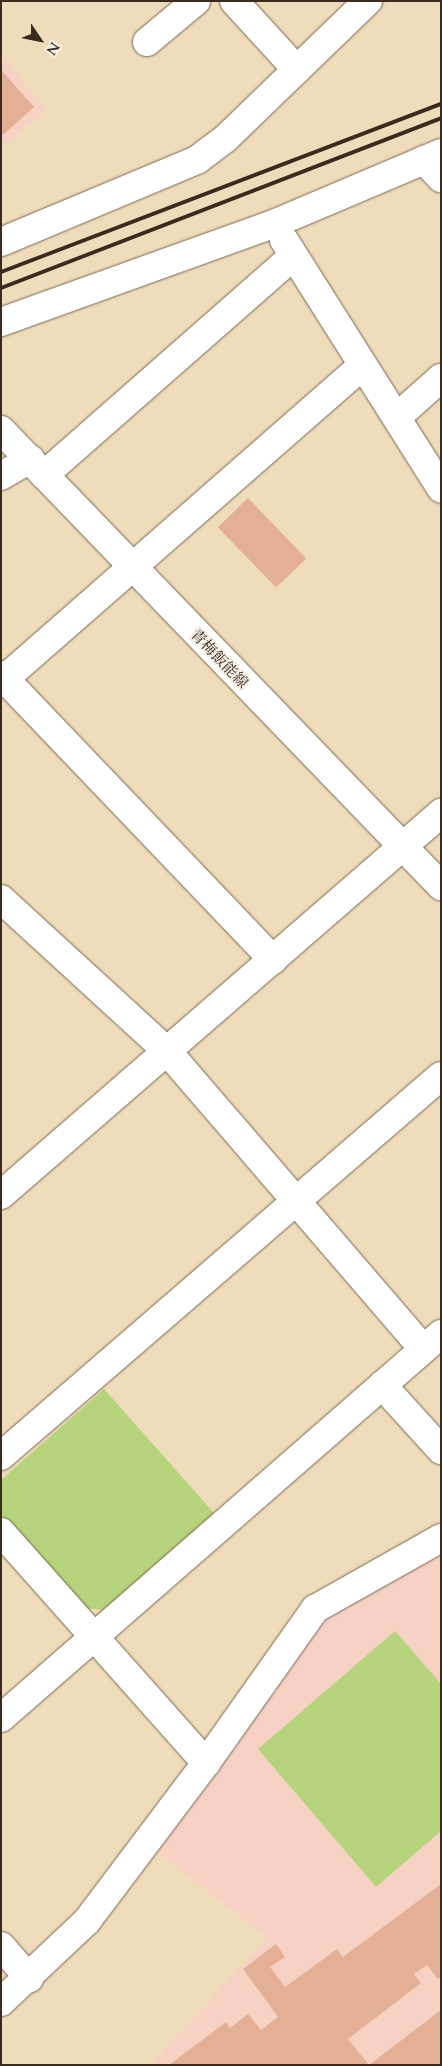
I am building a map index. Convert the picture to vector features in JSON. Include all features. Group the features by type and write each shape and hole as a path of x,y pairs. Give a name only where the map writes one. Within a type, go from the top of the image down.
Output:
{"street":[{"path":"147,42 196,1"},
{"path":"234,1 297,70"},
{"path":"1,242 197,160 225,139 368,1"},
{"path":"1,322 435,164"},
{"path":"276,223 292,257 397,417 441,488"},
{"path":"1,476 37,467 292,257"},
{"path":"273,960 3,679 133,570 362,366"},
{"path":"397,417 441,378"},
{"name":"青梅飯能線","path":"1,430 401,848 441,886"},
{"path":"1,1195 441,814"},
{"path":"1,899 167,1051 297,1200 432,1341 1,1718"},
{"path":"1,1456 441,1076"},
{"path":"382,1385 441,1450"},
{"path":"1,1532 206,1763"},
{"path":"1,2002 30,1978 87,1921 206,1763 315,1609 441,1538"},
{"path":"1,1946 30,1978"}],"shaded area":[{"path":"1,54 47,110 5,144 1,141"},
{"path":"441,1553 441,2065 150,2065 267,1938 155,1850 313,1622"}],"green space":[{"path":"104,1389 214,1513 105,1610 81,1608 1,1515 1,1480"},
{"path":"395,1631 441,1684 441,1831 376,1887 258,1749"}],"building":[{"path":"1,70 34,107 3,135 1,132"},
{"path":"248,498 306,558 276,588 218,527"},
{"path":"441,1884 441,1977 438,1979 427,1965 414,1974 421,1983 348,2039 369,2065 169,2065 226,2022 230,2028 248,2014 261,2030 278,2017 243,1969 276,1944 285,1957 270,1967 285,1987 337,1949 343,1957"},
{"path":"441,2010 441,2065 369,2065"}],"railway":[{"path":"1,272 441,104"},
{"path":"1,288 441,118"}]}
